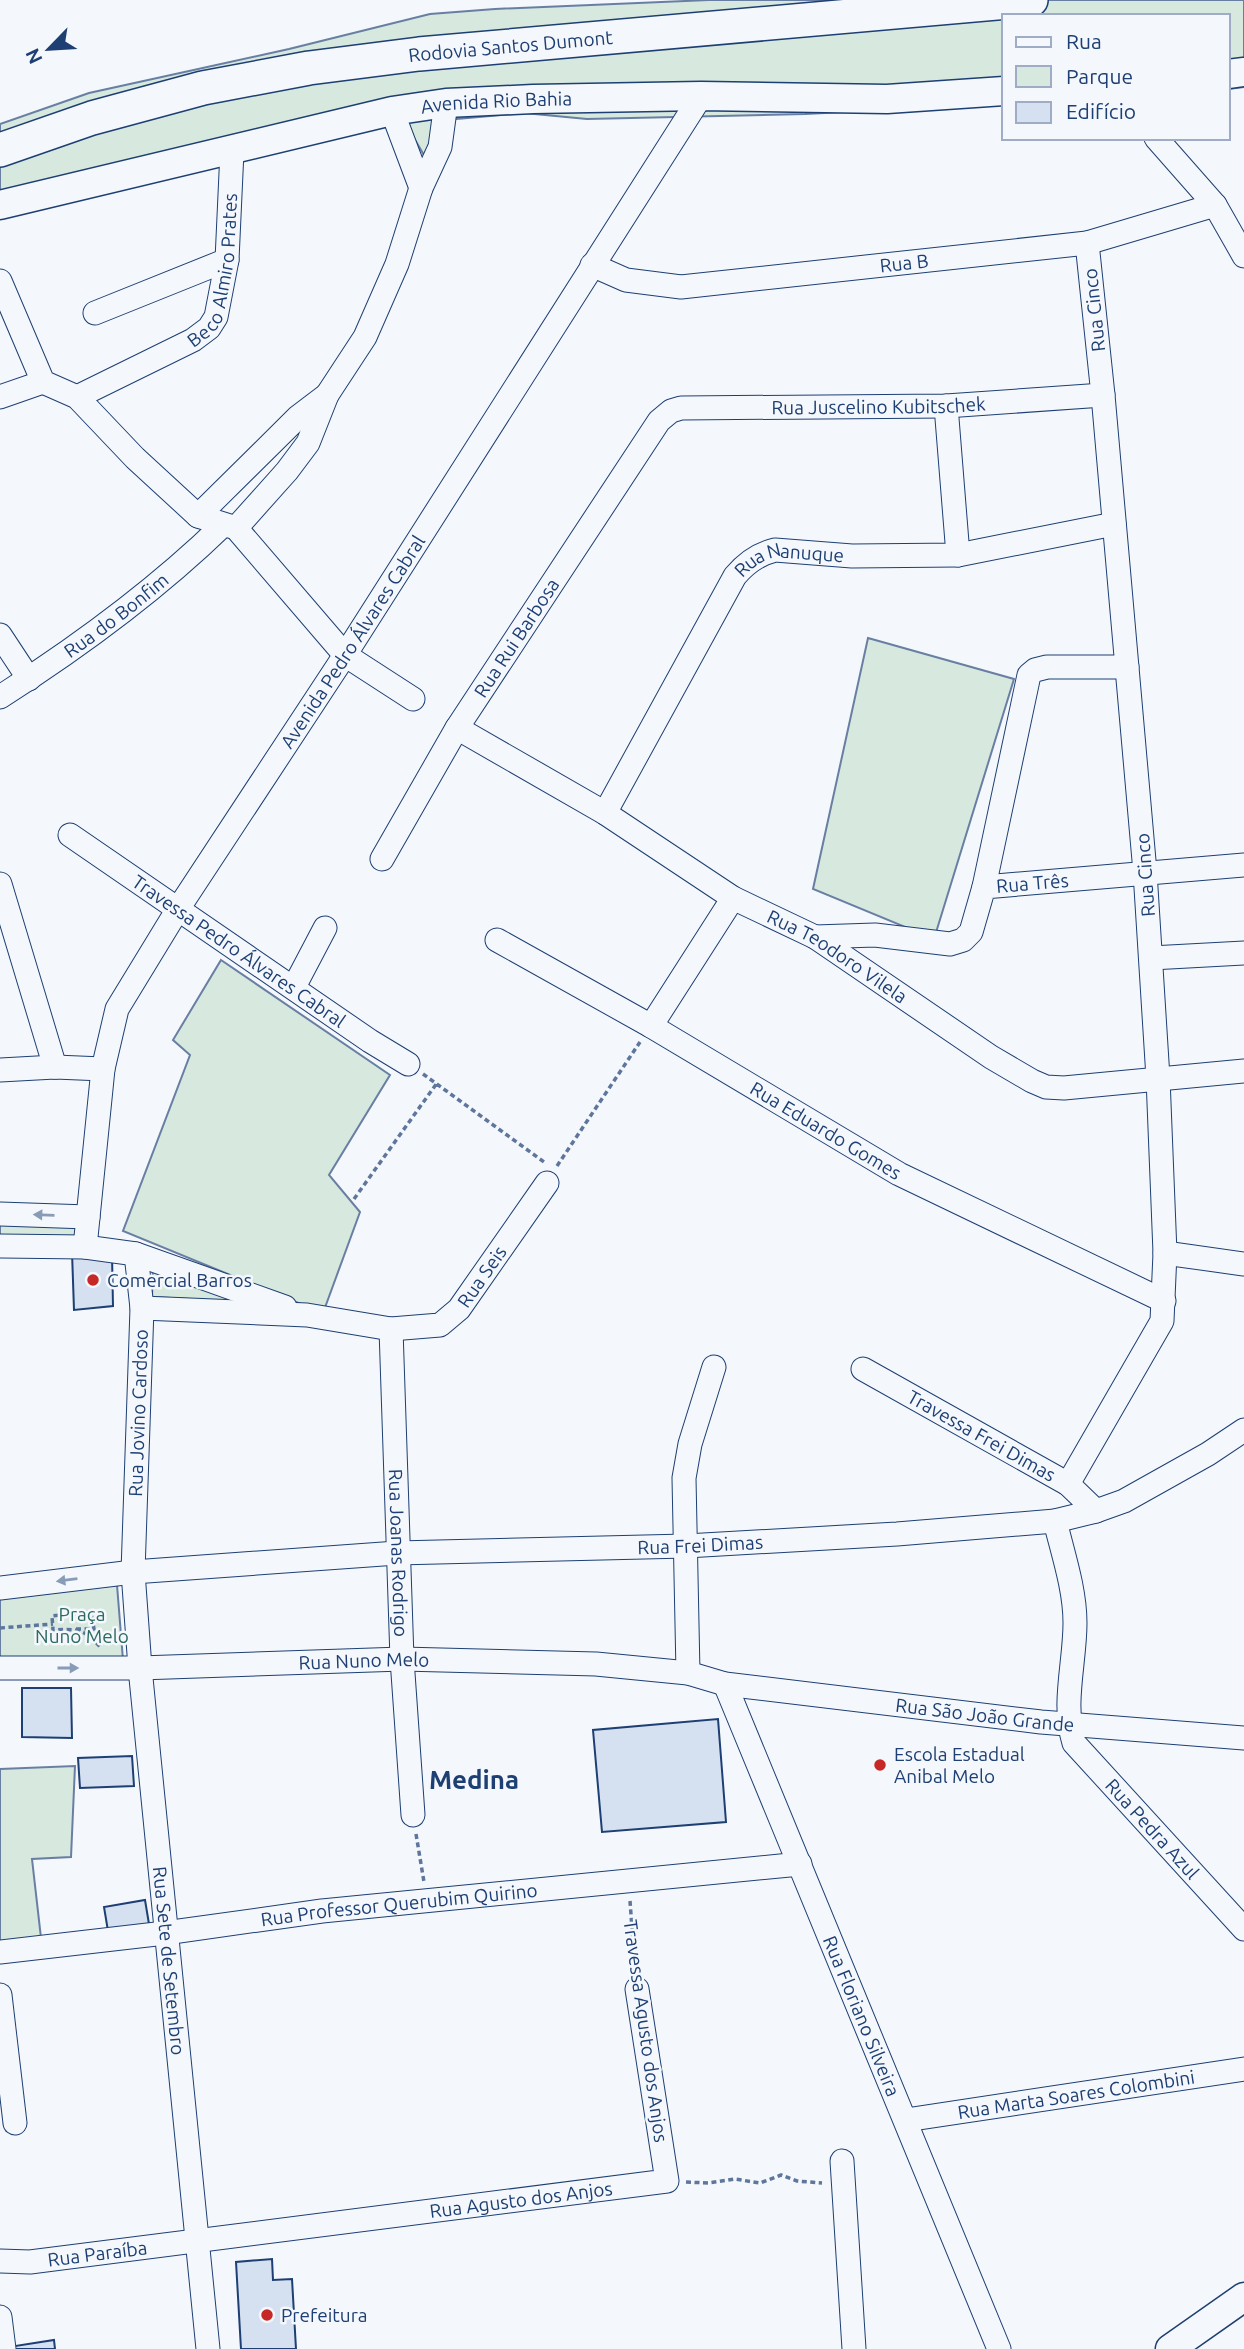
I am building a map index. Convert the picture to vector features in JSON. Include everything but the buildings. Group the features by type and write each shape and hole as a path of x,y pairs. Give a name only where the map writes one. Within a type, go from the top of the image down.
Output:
{"highway":[{"name":"Rodovia Santos Dumont","path":"0,150 92,118 203,88 309,68 444,51 977,2 1031,0"}],"main road":[{"name":"Avenida Rio Bahia","path":"0,205 392,111 446,103 701,96 887,99 1002,91"},
{"path":"1170,2349 1244,2297"}],"street":[{"name":"Avenida Pedro Álvares Cabral","path":"85,1247 103,1069 117,1009 178,909 345,655 701,96"},
{"name":"Rua do Bonfim","path":"0,697 116,618 230,527 287,471 308,443 327,395 365,337 397,264 421,188 440,147 446,103"},
{"path":"392,111 421,188"},
{"path":"1158,140 1215,205 1244,256"},
{"name":"Beco Almiro Prates","path":"77,397 193,340 209,328 216,317 227,260 232,151"},
{"name":"Rua B","path":"592,265 626,280 681,287 1087,243 1215,205"},
{"name":"Rua Cinco","path":"1068,1484 1162,1321 1165,1254 1158,1078 1145,872 1087,243"},
{"path":"95,313 227,260"},
{"path":"0,281 43,382"},
{"path":"0,397 43,382 77,397 135,458 198,516 230,527 345,655 413,699"},
{"name":"Rua do Bonfim","path":"198,516 298,417 327,395"},
{"name":"Rua Juscelino Kubitschek","path":"659,421 671,411 681,408 946,406 1103,395"},
{"path":"946,406 958,555"},
{"name":"Rua Rui Barbosa","path":"382,859 457,729 659,421"},
{"name":"Rua Nanuque","path":"605,813 735,576 745,564 763,553 775,550 852,556 958,555 1114,524"},
{"path":"0,635 29,679"},
{"path":"984,887 1030,675 1035,670 1047,667 1127,667"},
{"name":"Rua Teodoro Vilela","path":"457,729 605,813 733,898 816,937 991,1057 1032,1081 1046,1087 1064,1088 1244,1071"},
{"name":"Travessa Pedro Álvares Cabral","path":"70,835 370,1041 408,1064"},
{"name":"Rua Três","path":"816,937 875,935 950,944 963,940 971,932 984,887 1244,865"},
{"path":"0,884 55,1067"},
{"path":"651,1026 733,898"},
{"path":"294,987 325,928"},
{"name":"Rua Eduardo Gomes","path":"497,940 651,1026 899,1174 1164,1301"},
{"path":"1151,958 1244,953"},
{"path":"0,1070 55,1067 103,1069"},
{"name":"Rua Seis","path":"307,1315 391,1329 440,1325 459,1309 551,1176"},
{"path":"0,1214 88,1217"},
{"path":"0,1246 85,1247 136,1254 307,1315"},
{"name":"Rua Jovino Cardoso","path":"133,1572 142,1308 136,1254"},
{"path":"1165,1254 1244,1264"},
{"path":"142,1308 307,1315"},
{"name":"Rua Joanas Rodrigo","path":"391,1329 397,1553 413,1815"},
{"path":"688,1673 684,1478 690,1444 713,1367"},
{"name":"Travessa Frei Dimas","path":"863,1369 1068,1484 1096,1511"},
{"name":"Rua Frei Dimas","path":"133,1572 397,1553 687,1546 897,1534 1055,1521 1124,1501 1209,1454 1244,1430"},
{"path":"1055,1521 1073,1601 1075,1623 1068,1724"},
{"path":"0,1588 133,1572"},
{"name":"Rua Sete de Setembro","path":"133,1572 139,1668 208,2349"},
{"name":"Rua Nuno Melo","path":"0,1668 139,1668 402,1659 596,1664 688,1673 725,1684"},
{"name":"Rua São João Grande","path":"725,1684 1068,1724 1244,1738"},
{"name":"Rua Floriano Silveira","path":"725,1684 999,2349"},
{"name":"Rua Pedra Azul","path":"1068,1724 1074,1743 1080,1751 1244,1929"},
{"name":"Rua Professor Querubim Quirino","path":"0,1952 322,1911 800,1864"},
{"name":"Travessa Agusto dos Anjos","path":"637,1989 667,2181"},
{"path":"0,1995 15,2123"},
{"name":"Rua Marta Soares Colombini","path":"906,2120 1244,2069"},
{"path":"843,2171 854,2349"},
{"name":"Rua Agusto dos Anjos","path":"196,2240 667,2181"},
{"name":"Rua Paraíba","path":"0,2261 30,2262 196,2240"},
{"path":"0,2317 4,2349"}],"path":[{"path":"354,1199 437,1083 551,1176 651,1026"},
{"path":"91,1612 93,1629 76,1629 54,1630 52,1616 91,1612"},
{"path":"0,1629 53,1624"},
{"path":"76,1629 89,1634 107,1654"},
{"path":"413,1815 427,1901"},
{"name":"Travessa Agusto dos Anjos","path":"628,1881 637,1989"},
{"path":"667,2181 708,2183 735,2179 760,2183 781,2175 807,2182 843,2171"}],"green space":[{"path":"709,0 1244,0 1244,87 1230,89 1230,14 1002,14 1002,104 805,114 587,119 524,113 434,121 428,162 404,121 0,217 0,124 89,93 289,49 430,14"},
{"path":"868,638 1014,679 934,939 813,889"},
{"path":"221,960 390,1075 329,1175 360,1212 323,1313 123,1231 190,1055 173,1040"},
{"path":"0,1218 77,1220 75,1237 0,1236"},
{"path":"153,1266 246,1302 152,1297"},
{"name":"Praça Nuno Melo","path":"117,1585 123,1660 0,1661 0,1599"},
{"path":"75,1766 71,1857 32,1859 41,1938 0,1943 0,1769"}],"place":[{"name":"Comercial Barros","path":"93,1280"},
{"name":"Escola Estadual Anibal Melo","path":"880,1765"},
{"name":"Prefeitura","path":"267,2315"}],"district":[{"name":"Medina","path":"474,1779"}]}
